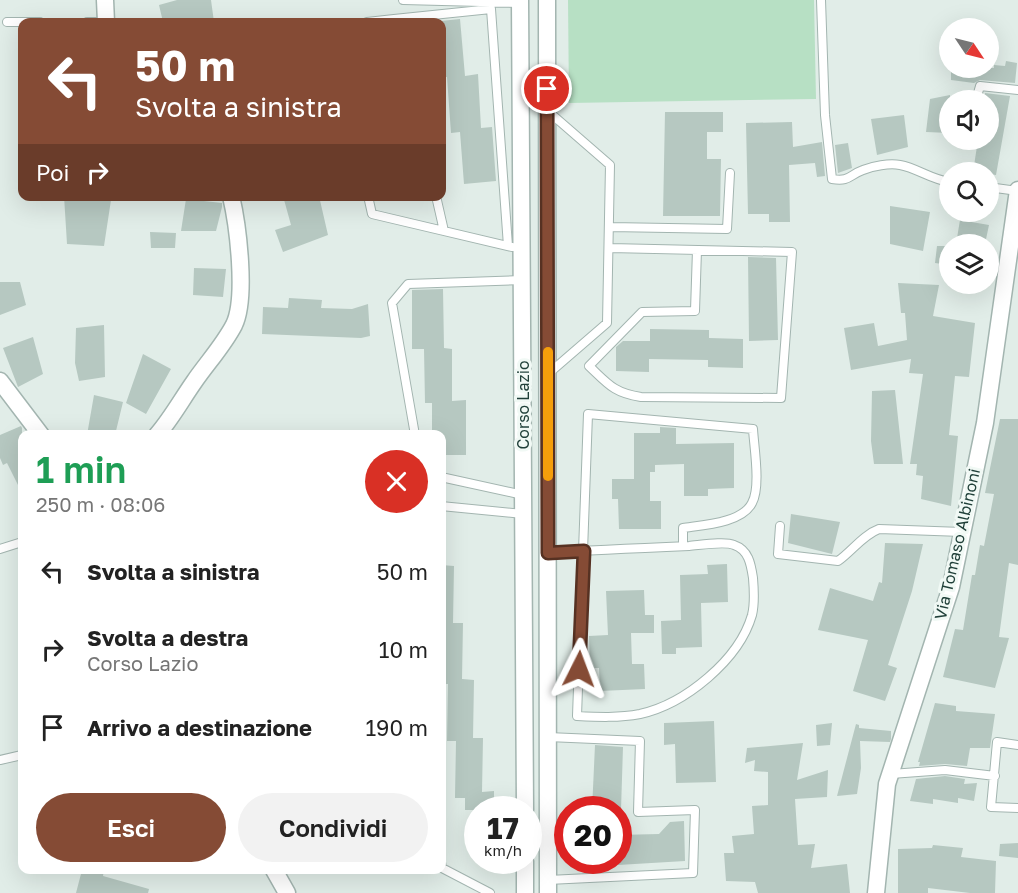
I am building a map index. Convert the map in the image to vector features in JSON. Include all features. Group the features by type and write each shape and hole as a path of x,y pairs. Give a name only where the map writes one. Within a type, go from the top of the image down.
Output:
{"street":[{"path":"105,0 106,18"},
{"name":"Corso Lazio","path":"547,0 548,886"},
{"name":"Corso Lazio","path":"520,2 515,248 522,280 525,796"},
{"name":"Via Tomaso Albinoni","path":"876,893 887,784 951,587 985,423 1018,190"},
{"path":"162,430 235,322 240,289 240,260 232,201"},
{"path":"0,381 37,430"},
{"path":"276,874 287,893"},
{"path":"525,874 525,893"}],"lane":[{"path":"403,0 520,2"},
{"path":"821,0 825,115 832,179 843,181 860,170 900,165 939,178"},
{"path":"369,201 372,214 515,248 491,9 419,18"},
{"path":"7,22 18,22"},
{"path":"979,90 980,86 1018,90"},
{"path":"547,111 610,165 607,323 548,375"},
{"path":"610,227 727,229 730,173"},
{"path":"999,188 1018,190"},
{"path":"437,201 444,231"},
{"path":"610,248 792,252 781,398 627,395 615,390 590,366 642,312 695,311 697,250"},
{"path":"414,430 392,303 408,284 522,280"},
{"path":"548,553 584,551 683,546 732,544 744,550 750,562 754,591 752,614 728,660 693,689 664,706 642,714 614,718 577,716 584,551 588,414 753,429 756,490 752,504 732,518 712,524 683,528 683,546"},
{"path":"446,478 523,495"},
{"path":"446,506 523,514"},
{"path":"780,526 778,554 838,561 854,549 869,533 879,529 962,532"},
{"path":"0,549 18,543"},
{"path":"548,737 640,741 638,812 695,810 693,873 548,886"},
{"path":"1018,745 997,742 992,807 1018,808"},
{"path":"0,760 18,756"},
{"path":"890,774 945,770 995,776"},
{"path":"446,870 489,893"}],"green space":[{"path":"568,0 814,0 816,99 569,103"}],"building":[{"path":"177,0 211,0 213,18 162,18 159,5"},
{"path":"460,19 465,76 478,74 481,128 492,127 496,181 464,184 460,132 451,133 446,77 446,20"},
{"path":"1006,61 1017,63 1015,83 980,80 974,83 951,80 951,78 999,78 999,65 1005,66"},
{"path":"999,95 1010,96 998,162 975,162 976,150 999,150"},
{"path":"939,97 939,133 926,132 930,99"},
{"path":"665,112 723,112 723,132 707,132 707,159 721,159 720,216 663,216"},
{"path":"904,115 908,147 877,155 871,119"},
{"path":"792,122 793,147 822,142 825,176 817,177 815,163 789,165 790,222 769,222 769,214 748,214 746,123"},
{"path":"848,143 852,168 838,173 835,145"},
{"path":"64,201 111,201 104,246 67,244"},
{"path":"186,201 222,203 216,231 181,231"},
{"path":"284,201 320,201 328,235 283,252 275,230 291,225"},
{"path":"890,206 930,212 923,251 890,244"},
{"path":"960,222 989,225 987,234 958,234"},
{"path":"150,232 176,233 175,248 151,248"},
{"path":"937,246 939,246 939,264 935,263"},
{"path":"748,257 776,258 778,340 749,341"},
{"path":"194,268 226,269 223,297 193,295"},
{"path":"0,282 20,282 26,305 0,315"},
{"path":"898,283 939,285 933,316 975,323 969,377 955,376 949,435 958,436 951,506 921,499 923,476 916,475 917,464 910,464 923,374 909,373 911,359 851,370 844,328 874,323 878,346 907,340 905,313 901,313"},
{"path":"443,289 444,348 452,349 452,401 466,400 466,455 446,455 446,430 432,430 432,403 425,403 424,349 412,349 412,290"},
{"path":"289,298 322,300 321,308 352,309 368,304 370,336 361,338 262,334 263,307 288,308"},
{"path":"104,325 105,377 79,381 75,363 76,328"},
{"path":"650,329 709,330 709,338 743,339 743,368 708,367 708,360 649,359 649,372 616,371 616,347 623,341 650,341"},
{"path":"33,337 43,374 18,387 3,348"},
{"path":"143,354 171,369 146,414 126,403"},
{"path":"895,390 903,464 874,464 871,441 872,391"},
{"path":"94,395 123,402 116,430 88,430"},
{"path":"1000,419 1018,419 1018,565 1009,563 999,637 1009,638 995,688 943,677 955,629 963,630 972,575 975,575 980,545 984,546 994,494 985,493"},
{"path":"21,426 22,428 18,430 18,485 7,463 3,465 0,458 0,435"},
{"path":"660,427 676,428 676,444 734,443 734,488 708,489 708,496 684,496 684,464 655,465 655,472 650,472 650,501 661,501 661,529 619,529 618,499 612,499 612,479 634,479 634,433 660,433"},
{"path":"791,514 840,522 832,554 788,543"},
{"path":"885,543 923,544 912,591 888,665 897,668 885,701 853,691 868,640 818,630 830,588 873,601 879,582 882,583"},
{"path":"727,564 728,602 701,603 702,647 676,648 676,654 662,654 661,621 681,620 680,575 708,574 707,565"},
{"path":"446,565 454,566 453,623 463,623 462,679 474,680 473,738 483,738 482,792 494,791 494,796 455,798 456,741 447,741"},
{"path":"644,590 645,615 654,615 654,633 631,633 632,664 644,664 645,689 600,691 599,668 590,668 589,636 608,635 606,591"},
{"path":"935,703 956,706 956,711 995,714 990,748 970,748 967,766 945,764 919,766 920,762 918,762"},
{"path":"714,721 716,782 676,783 675,744 664,745 664,723"},
{"path":"832,723 830,745 817,746 816,725"},
{"path":"856,724 859,728 891,731 891,739 890,742 860,741 861,768 857,794 837,796"},
{"path":"803,743 797,780 828,770 827,797 795,799 798,845 815,844 811,868 847,864 850,893 758,893 755,882 726,881 724,853 734,853 732,836 754,834 752,806 768,805 768,772 754,771 755,760 745,763 747,748"},
{"path":"595,745 623,747 621,796 593,796"},
{"path":"945,776 965,779 964,784 977,783 974,801 958,798 958,803 933,799 933,804 910,801 916,779"},
{"path":"684,821 685,861 632,864 632,835 659,834 670,822"},
{"path":"1018,843 1018,858 999,856 1000,844"},
{"path":"933,845 963,848 961,857 996,861 995,893 970,893 928,888 928,893 898,893 898,849 932,848"},
{"path":"81,874 103,874 103,876 149,889 148,893 76,893"}],"slow traffic":[{"path":"548,352 548,476"}],"route":[{"path":"547,89 548,553 584,551 579,669"}]}
